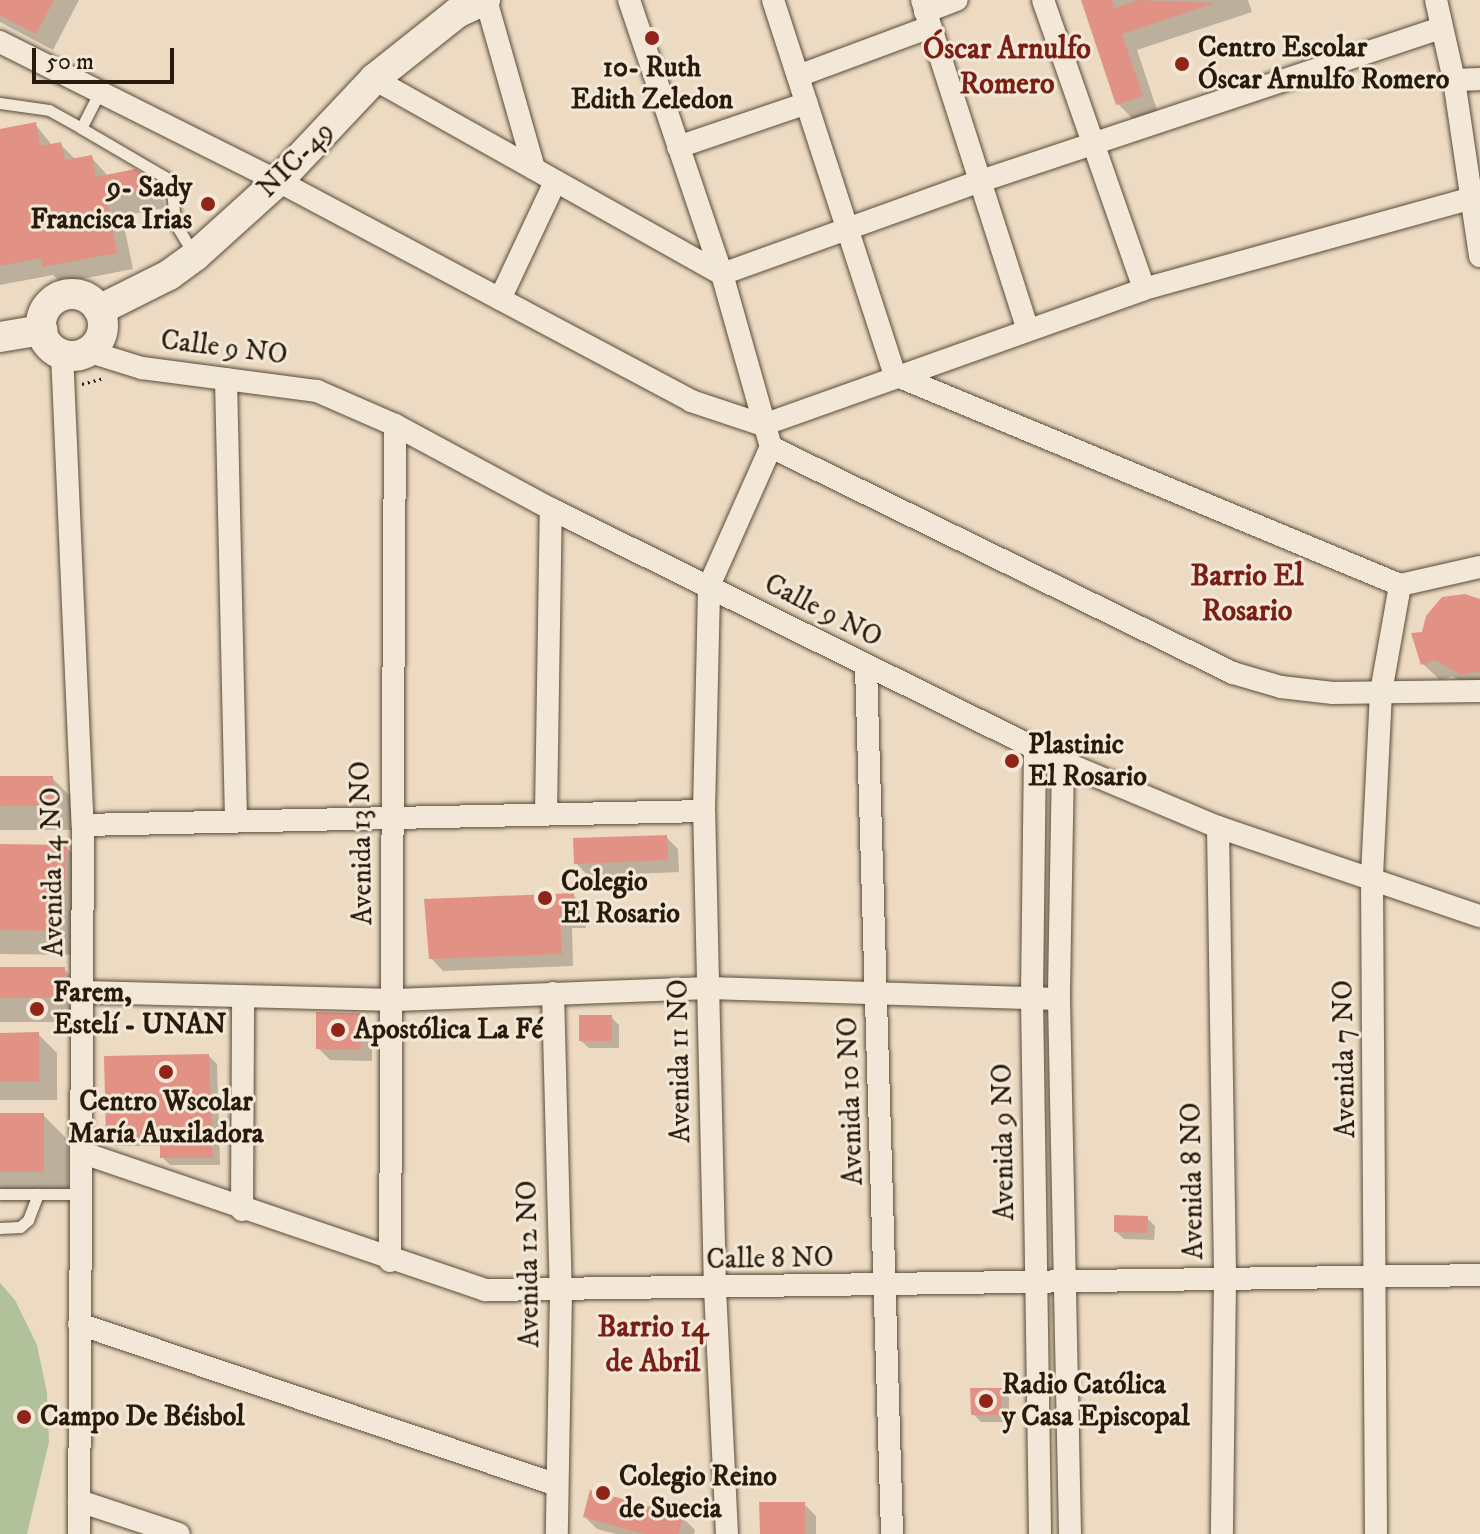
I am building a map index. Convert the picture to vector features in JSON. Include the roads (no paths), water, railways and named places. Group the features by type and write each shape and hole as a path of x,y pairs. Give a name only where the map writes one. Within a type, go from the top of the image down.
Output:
{"street":[{"name":"NIC-49","path":"99,310 169,275 195,256 278,181 374,79 457,13 485,0"},
{"path":"485,0 534,168"},
{"path":"629,0 722,274 771,447 1233,673 1281,687 1381,692 1480,691"},
{"path":"773,0 895,375 1400,585 1480,567"},
{"path":"798,76 957,0"},
{"path":"1043,0 1144,289"},
{"path":"1436,0 1475,198 1480,256"},
{"path":"926,13 1027,327"},
{"path":"374,79 722,274 850,232 981,181 1441,28"},
{"path":"0,42 278,181 691,401 763,425 1027,327 1144,289 1475,198"},
{"path":"1454,80 1480,79"},
{"path":"678,147 807,103"},
{"path":"500,299 555,182"},
{"path":"76,294 99,310 102,333 75,352 49,345 42,330 44,312 57,298 76,294"},
{"path":"0,337 42,330"},
{"name":"Calle 9 NO","path":"75,352 142,368 317,391 395,425 551,509 1063,762 1218,827 1372,876 1480,916"},
{"name":"Avenida 14 NO","path":"75,352 85,992 79,1534"},
{"path":"226,379 236,821"},
{"name":"Avenida 13 NO","path":"390,1261 395,1000 390,818 395,425"},
{"path":"709,586 771,447"},
{"path":"546,814 551,509"},
{"name":"Avenida 7 NO","path":"1376,1534 1379,1277 1372,876 1381,692 1400,585"},
{"name":"Avenida 11 NO","path":"709,586 704,811 715,1290 727,1534"},
{"name":"Avenida 10 NO","path":"866,667 887,1286 892,1534"},
{"name":"Avenida 9 NO","path":"1035,749 1032,998 1040,1534"},
{"name":"Avenida 9 NO","path":"1063,762 1059,999 1070,1534"},
{"path":"83,825 704,811"},
{"name":"Avenida 8 NO","path":"1218,827 1225,1280 1222,1534"},
{"path":"85,992 395,1000 709,988 1059,999"},
{"name":"Avenida 12 NO","path":"553,993 561,1293 557,1534"},
{"path":"242,1210 243,997"},
{"name":"Calle 8 NO","path":"83,1153 390,1261 485,1290 561,1293 1480,1275"},
{"path":"79,1324 557,1485"},
{"path":"79,1501 179,1534"}],"lane":[{"path":"81,128 99,93"},
{"path":"0,103 49,110 165,177 172,189 175,223 195,256"},
{"path":"0,1194 82,1194"},
{"path":"0,1228 20,1227 28,1220 38,1194"}],"place":[{"name":"10- Ruth Edith Zeledon","path":"652,38"},
{"name":"Centro Escolar Óscar Arnulfo Romero","path":"1182,64"},
{"name":"9- Sady Francisca Irias","path":"208,204"},
{"name":"Plastinic El Rosario","path":"1012,761"},
{"name":"Colegio El Rosario","path":"545,898"},
{"name":"Farem, Estelí - UNAN","path":"37,1009"},
{"name":"Apostólica La Fé","path":"338,1030"},
{"name":"Centro Wscolar María Auxiladora","path":"166,1072"},
{"name":"Radio Católica y Casa Episcopal","path":"986,1401"},
{"name":"Campo De Béisbol","path":"24,1417"},
{"name":"Colegio Reino de Suecia","path":"603,1493"}],"district":[{"name":"Óscar Arnulfo Romero","path":"1007,67"},
{"name":"Barrio El Rosario","path":"1247,594"},
{"name":"Barrio 14 de Abril","path":"653,1345"}]}
